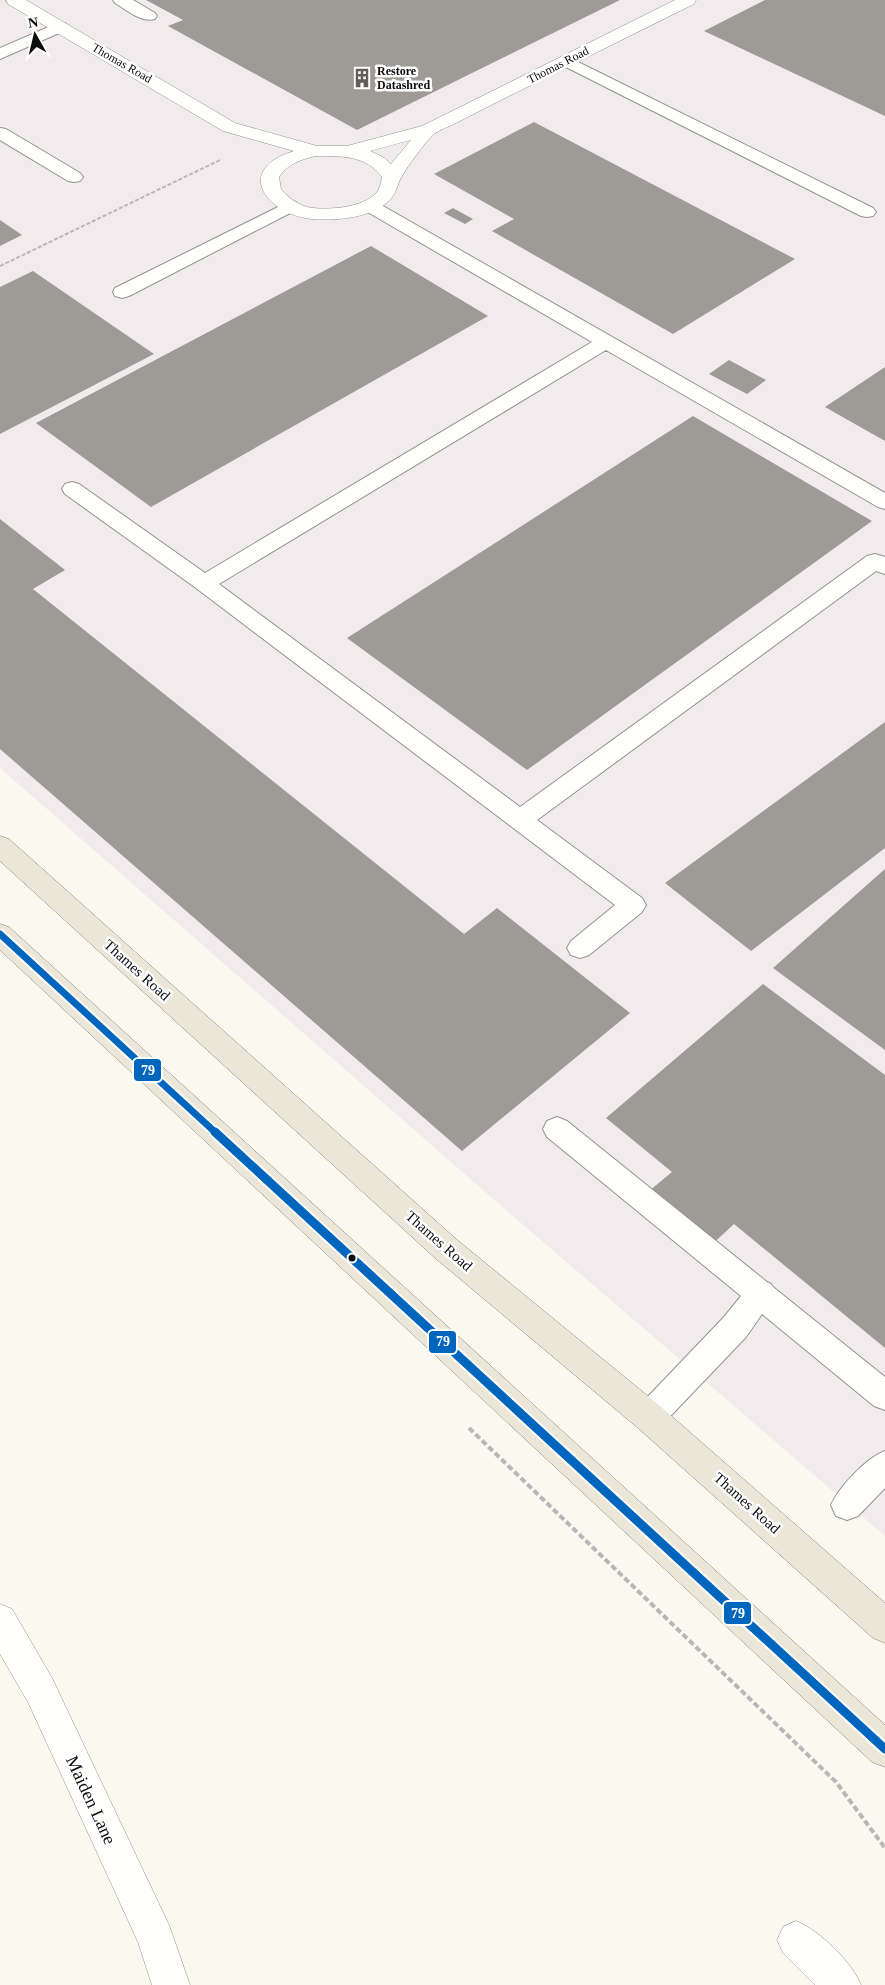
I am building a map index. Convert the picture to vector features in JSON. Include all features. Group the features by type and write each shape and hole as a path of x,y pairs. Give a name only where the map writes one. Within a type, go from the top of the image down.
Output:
{"main road":[{"name":"Thames Road","path":"0,846 446,1248 649,1417 885,1626"},
{"path":"0,934 885,1749"}],"street":[{"name":"Thomas Road","path":"14,0 230,127 316,151"},
{"name":"Thomas Road","path":"349,151 428,130 688,0"},
{"name":"Thomas Road","path":"230,127 259,157 270,179 275,196 303,212 324,214 348,212 370,206 381,198 390,188 391,177 428,130"},
{"name":"Thomas Road","path":"259,157 284,161 316,151 349,151 365,154 380,161 391,177"},
{"name":"Maiden Lane","path":"0,1621 40,1690 156,1938 171,1985"},
{"path":"796,1940 842,1985"}],"lane":[{"path":"121,0 149,16"},
{"path":"0,54 60,27"},
{"path":"566,61 867,212"},
{"path":"0,132 74,176"},
{"path":"122,292 290,206"},
{"path":"370,206 885,502"},
{"path":"204,583 606,342"},
{"path":"72,489 204,583 633,905 580,948"},
{"path":"520,820 875,561 885,568"},
{"path":"557,1130 761,1293 885,1396"},
{"path":"649,1417 735,1327 761,1293"},
{"path":"848,1505 885,1466"}],"path":[{"path":"0,266 259,157"},
{"path":"462,1421 836,1782 885,1848"}],"shaded area":[{"path":"0,0 885,0 885,1536 491,1197 0,768"}],"building":[{"name":"Restore Datashred","path":"146,0 620,0 357,130 168,26 183,20"},
{"path":"765,0 885,0 885,116 704,31"},
{"path":"534,122 795,259 673,334 492,231 514,219 434,174"},
{"path":"453,208 473,219 465,224 444,213"},
{"path":"0,220 22,235 0,246"},
{"path":"371,246 488,316 151,507 36,423"},
{"path":"33,271 154,354 0,434 0,287"},
{"path":"729,360 766,380 747,394 709,374"},
{"path":"885,367 885,441 825,407"},
{"path":"693,416 872,521 527,770 347,638"},
{"path":"0,519 65,570 33,589 464,934 497,908 630,1013 462,1151 0,749"},
{"path":"885,722 885,848 751,951 665,883"},
{"path":"885,869 885,1050 773,968"},
{"path":"763,984 885,1075 885,1348 734,1224 707,1249 643,1196 672,1172 606,1118"}],"transit line":[{"name":"79","path":"0,934 885,1749"}],"place":[{"name":"Restore Datashred","path":"362,78"}]}
